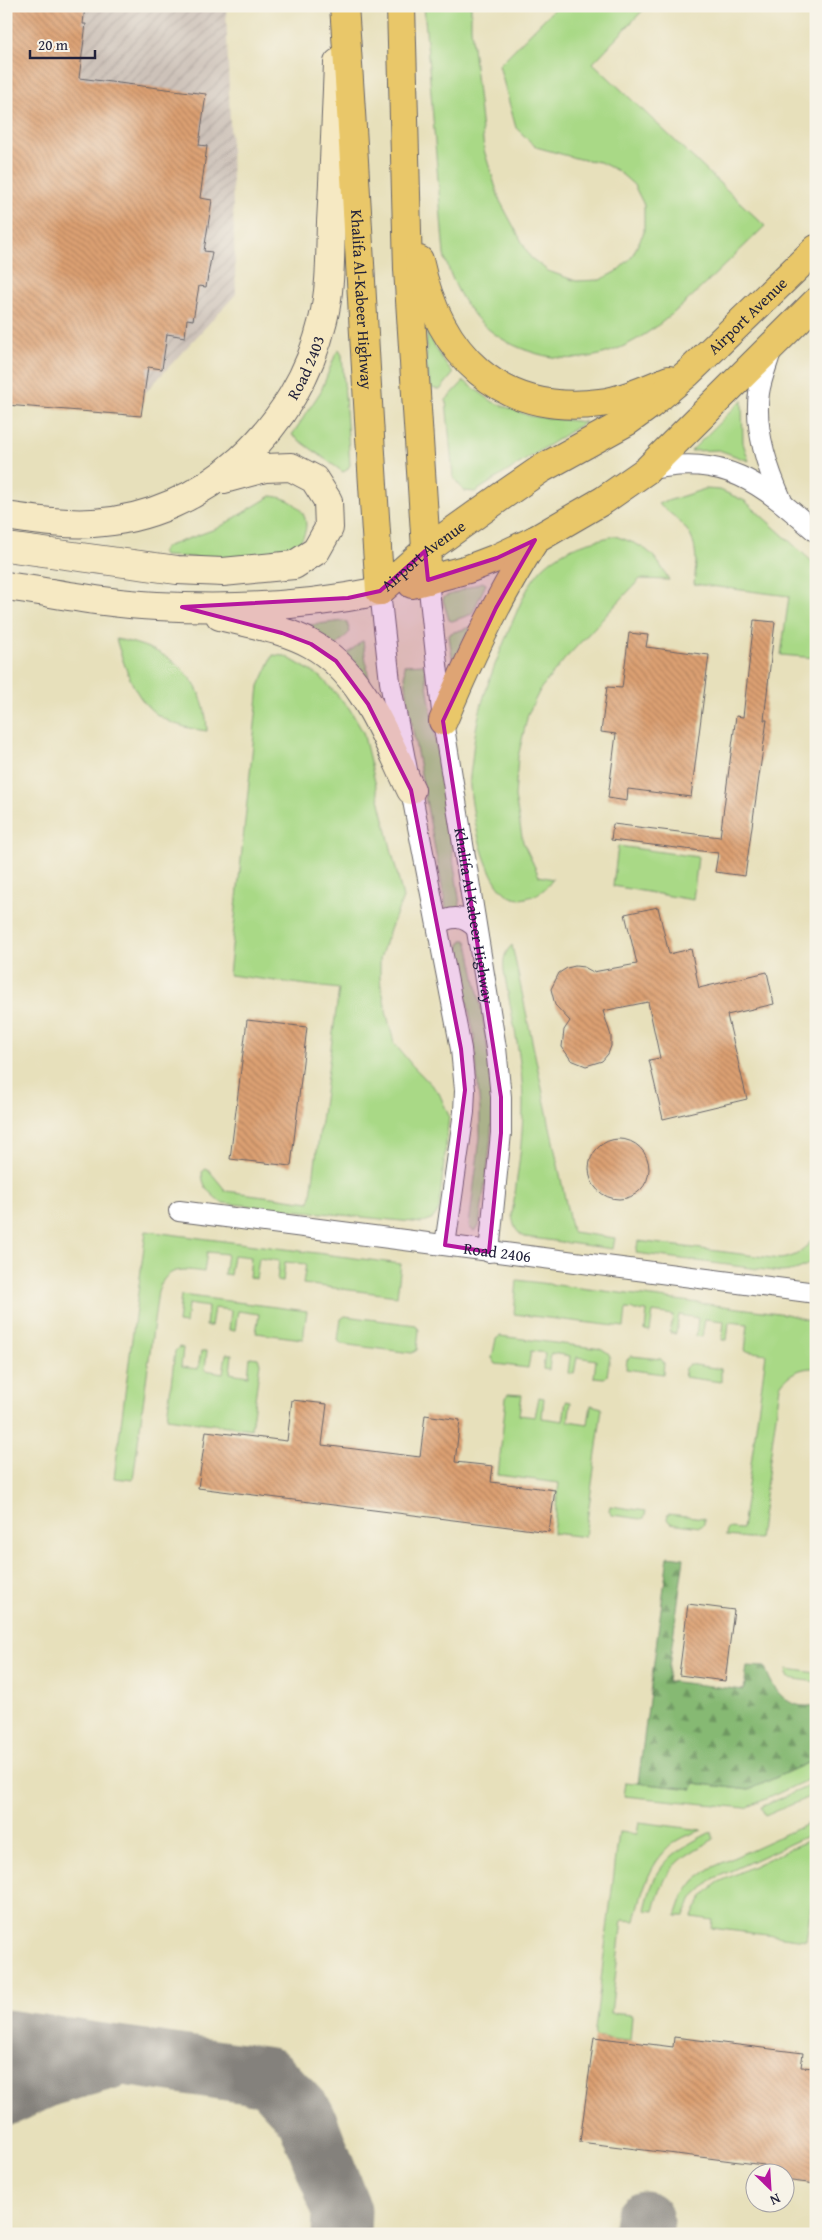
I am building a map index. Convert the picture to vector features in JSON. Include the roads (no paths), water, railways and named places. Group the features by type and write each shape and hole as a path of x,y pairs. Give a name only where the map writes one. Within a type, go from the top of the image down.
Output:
{"main road":[{"name":"Road 2403","path":"6,516 51,522 93,523 127,518 175,503 213,482 244,457 272,428 294,394 312,358 324,319 329,279 342,6"},
{"name":"Khalifa Al-Kabeer Highway","path":"342,6 353,132 370,467 380,591"},
{"path":"401,6 408,269 428,580"},
{"path":"407,207 422,276 438,321 470,365 489,381 523,398 561,406 602,403 688,373"},
{"name":"Airport Avenue","path":"380,591 426,551 541,469 628,421 688,373 816,249"},
{"name":"Airport Avenue","path":"380,591 428,580 497,558 535,540 604,500 648,470 816,302"},
{"path":"6,547 177,570 246,572 294,566 316,551 329,528 328,501 314,480 291,467 265,468 213,482"},
{"path":"443,721 496,608 517,568 535,540"},
{"path":"6,586 156,606 182,607 262,605 348,598 380,591"},
{"path":"182,607 282,633 311,644 336,661 345,670 368,704 411,790"}],"street":[{"path":"775,341 759,394 759,408 764,452 783,503"},
{"path":"648,470 668,465 711,466 744,476 783,503 816,532"},
{"name":"Khalifa Al Kabeer Highway","path":"428,580 443,721 496,1048 501,1097 502,1133 489,1252"},
{"path":"380,591 390,682 461,1049 465,1090 459,1153 445,1246"},
{"path":"438,924 454,918 463,919 476,928"},
{"name":"Road 2406","path":"178,1211 816,1293"}]}
